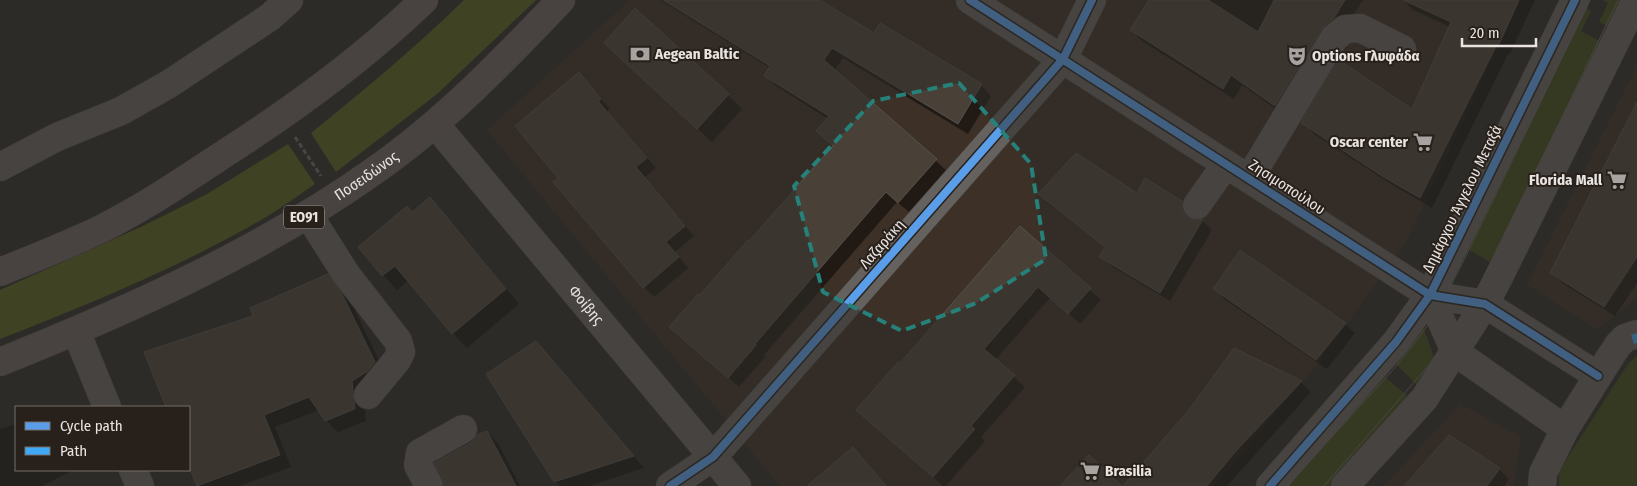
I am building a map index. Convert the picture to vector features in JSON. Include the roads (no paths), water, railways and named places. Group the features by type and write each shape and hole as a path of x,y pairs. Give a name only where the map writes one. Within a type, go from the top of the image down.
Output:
{"highway":[{"path":"0,272 101,229 148,204 281,117 370,49 424,0"},
{"name":"Ποσειδώνος","path":"0,362 76,331 233,257 336,197 375,171 435,124 525,38 561,0"}],"street":[{"path":"0,167 56,137 121,111 170,84 270,17 289,0"},
{"name":"Ζησιμοπούλου","path":"970,0 1430,295 1485,304 1598,376"},
{"name":"Λαζαράκη","path":"670,486 713,457 1063,59 1092,0"},
{"name":"Δημάρχου Άγγελου Μεταξά","path":"1270,486 1396,342 1430,295 1575,0"},
{"path":"1345,486 1424,399 1485,304 1636,0"},
{"path":"1249,179 1334,38 1345,30 1360,28 1402,49"},
{"name":"Φοίβης","path":"435,124 737,486"},
{"path":"1197,205 1226,164"},
{"path":"308,214 346,274 398,341 401,352 398,360 368,396"},
{"path":"1430,295 1455,352 1565,429"},
{"path":"76,331 107,406"},
{"path":"1542,486 1543,473 1565,429 1598,376 1618,345 1625,338 1637,334"},
{"path":"429,486 418,465 420,453 463,429"},
{"path":"133,471 140,486"}],"tram line":[{"path":"1287,486 1392,371 1437,312 1590,0"},
{"path":"1324,486 1429,365 1471,302 1618,0"}],"place":[{"name":"Aegean Baltic","path":"640,54"},
{"name":"Options Γλυφάδα","path":"1297,56"},
{"name":"Oscar center","path":"1423,142"},
{"name":"Florida Mall","path":"1617,180"},
{"name":"Brasilia","path":"1090,471"}]}
